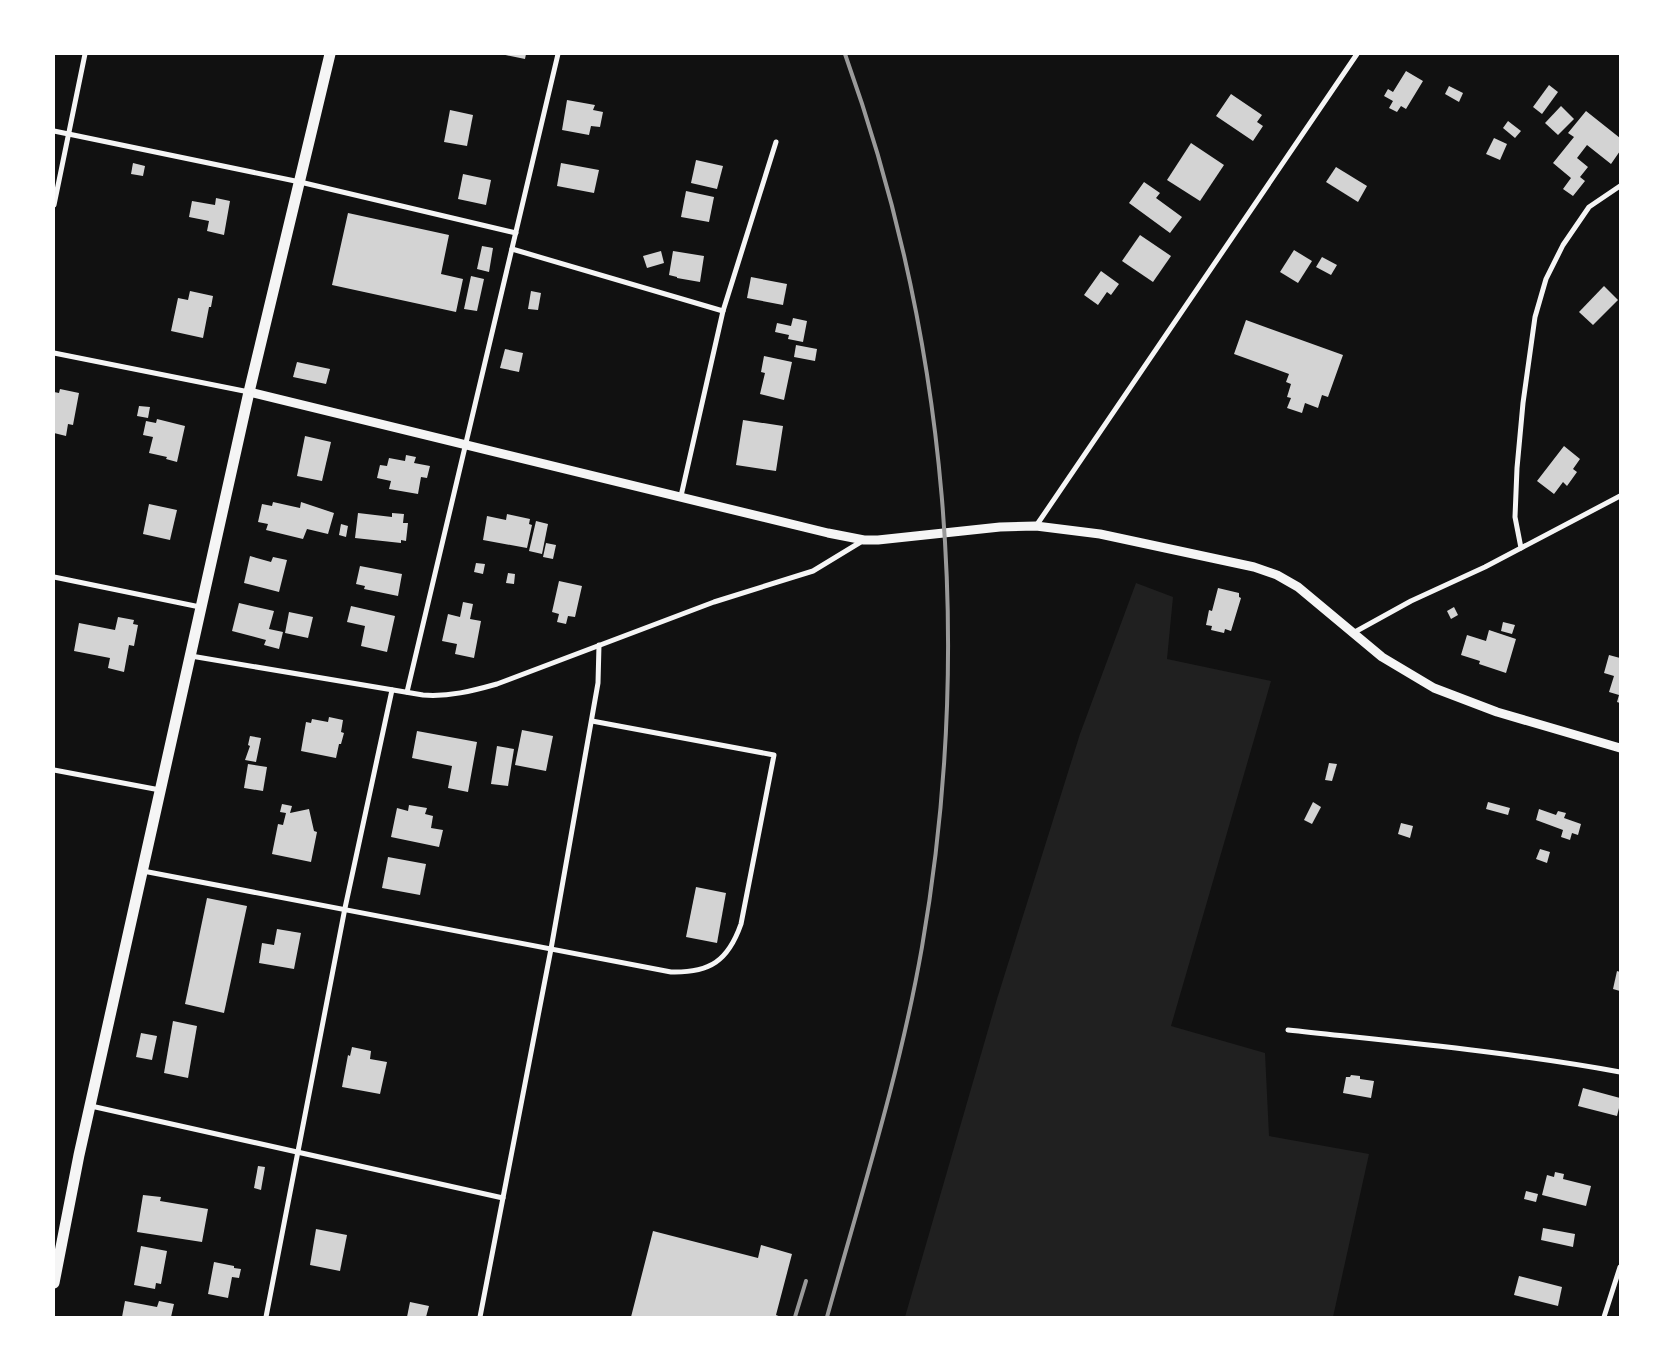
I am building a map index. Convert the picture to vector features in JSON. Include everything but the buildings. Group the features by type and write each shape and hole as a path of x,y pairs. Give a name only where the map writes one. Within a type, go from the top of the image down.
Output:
{"highway":[{"path":"54,1282 90,1106 249,392 330,54"}],"street":[{"path":"54,205 67,134 85,54"},
{"path":"406,692 558,54"},
{"path":"1036,526 1358,54"},
{"path":"54,131 300,182 516,233"},
{"path":"681,496 723,311 776,142"},
{"path":"1521,548 1515,517 1517,468 1523,403 1535,318 1546,279 1563,245 1589,207 1620,186"},
{"path":"512,249 723,311"},
{"path":"54,353 249,392 828,533 864,540 896,539 1000,527 1036,526 1070,529 1116,537 1230,561 1269,572 1298,586 1382,657 1434,688 1497,712 1620,748"},
{"path":"1353,633 1411,601 1485,567 1620,496"},
{"path":"191,656 392,690 442,696 497,684 714,602 813,571 864,540"},
{"path":"54,577 202,608"},
{"path":"480,1317 552,949 598,683 599,645"},
{"path":"266,1317 345,908 392,690"},
{"path":"143,871 345,908 671,972 690,972 708,967 723,957 735,942 741,924 774,755 592,720"},
{"path":"54,770 160,790"},
{"path":"1288,1030 1482,1051 1579,1064 1620,1072"},
{"path":"90,1106 503,1198"},
{"path":"1604,1317 1620,1266"}],"shaded area":[{"path":"1136,583 1173,597 1167,659 1271,681 1171,1026 1265,1053 1269,1136 1369,1154 1333,1317 905,1317 997,999 1080,734"}],"railway":[{"path":"827,1317 879,1134 903,1041 922,947 938,834 946,721 948,608 942,495 928,383 908,272 880,162 845,54"},
{"path":"795,1317 806,1281"}]}
